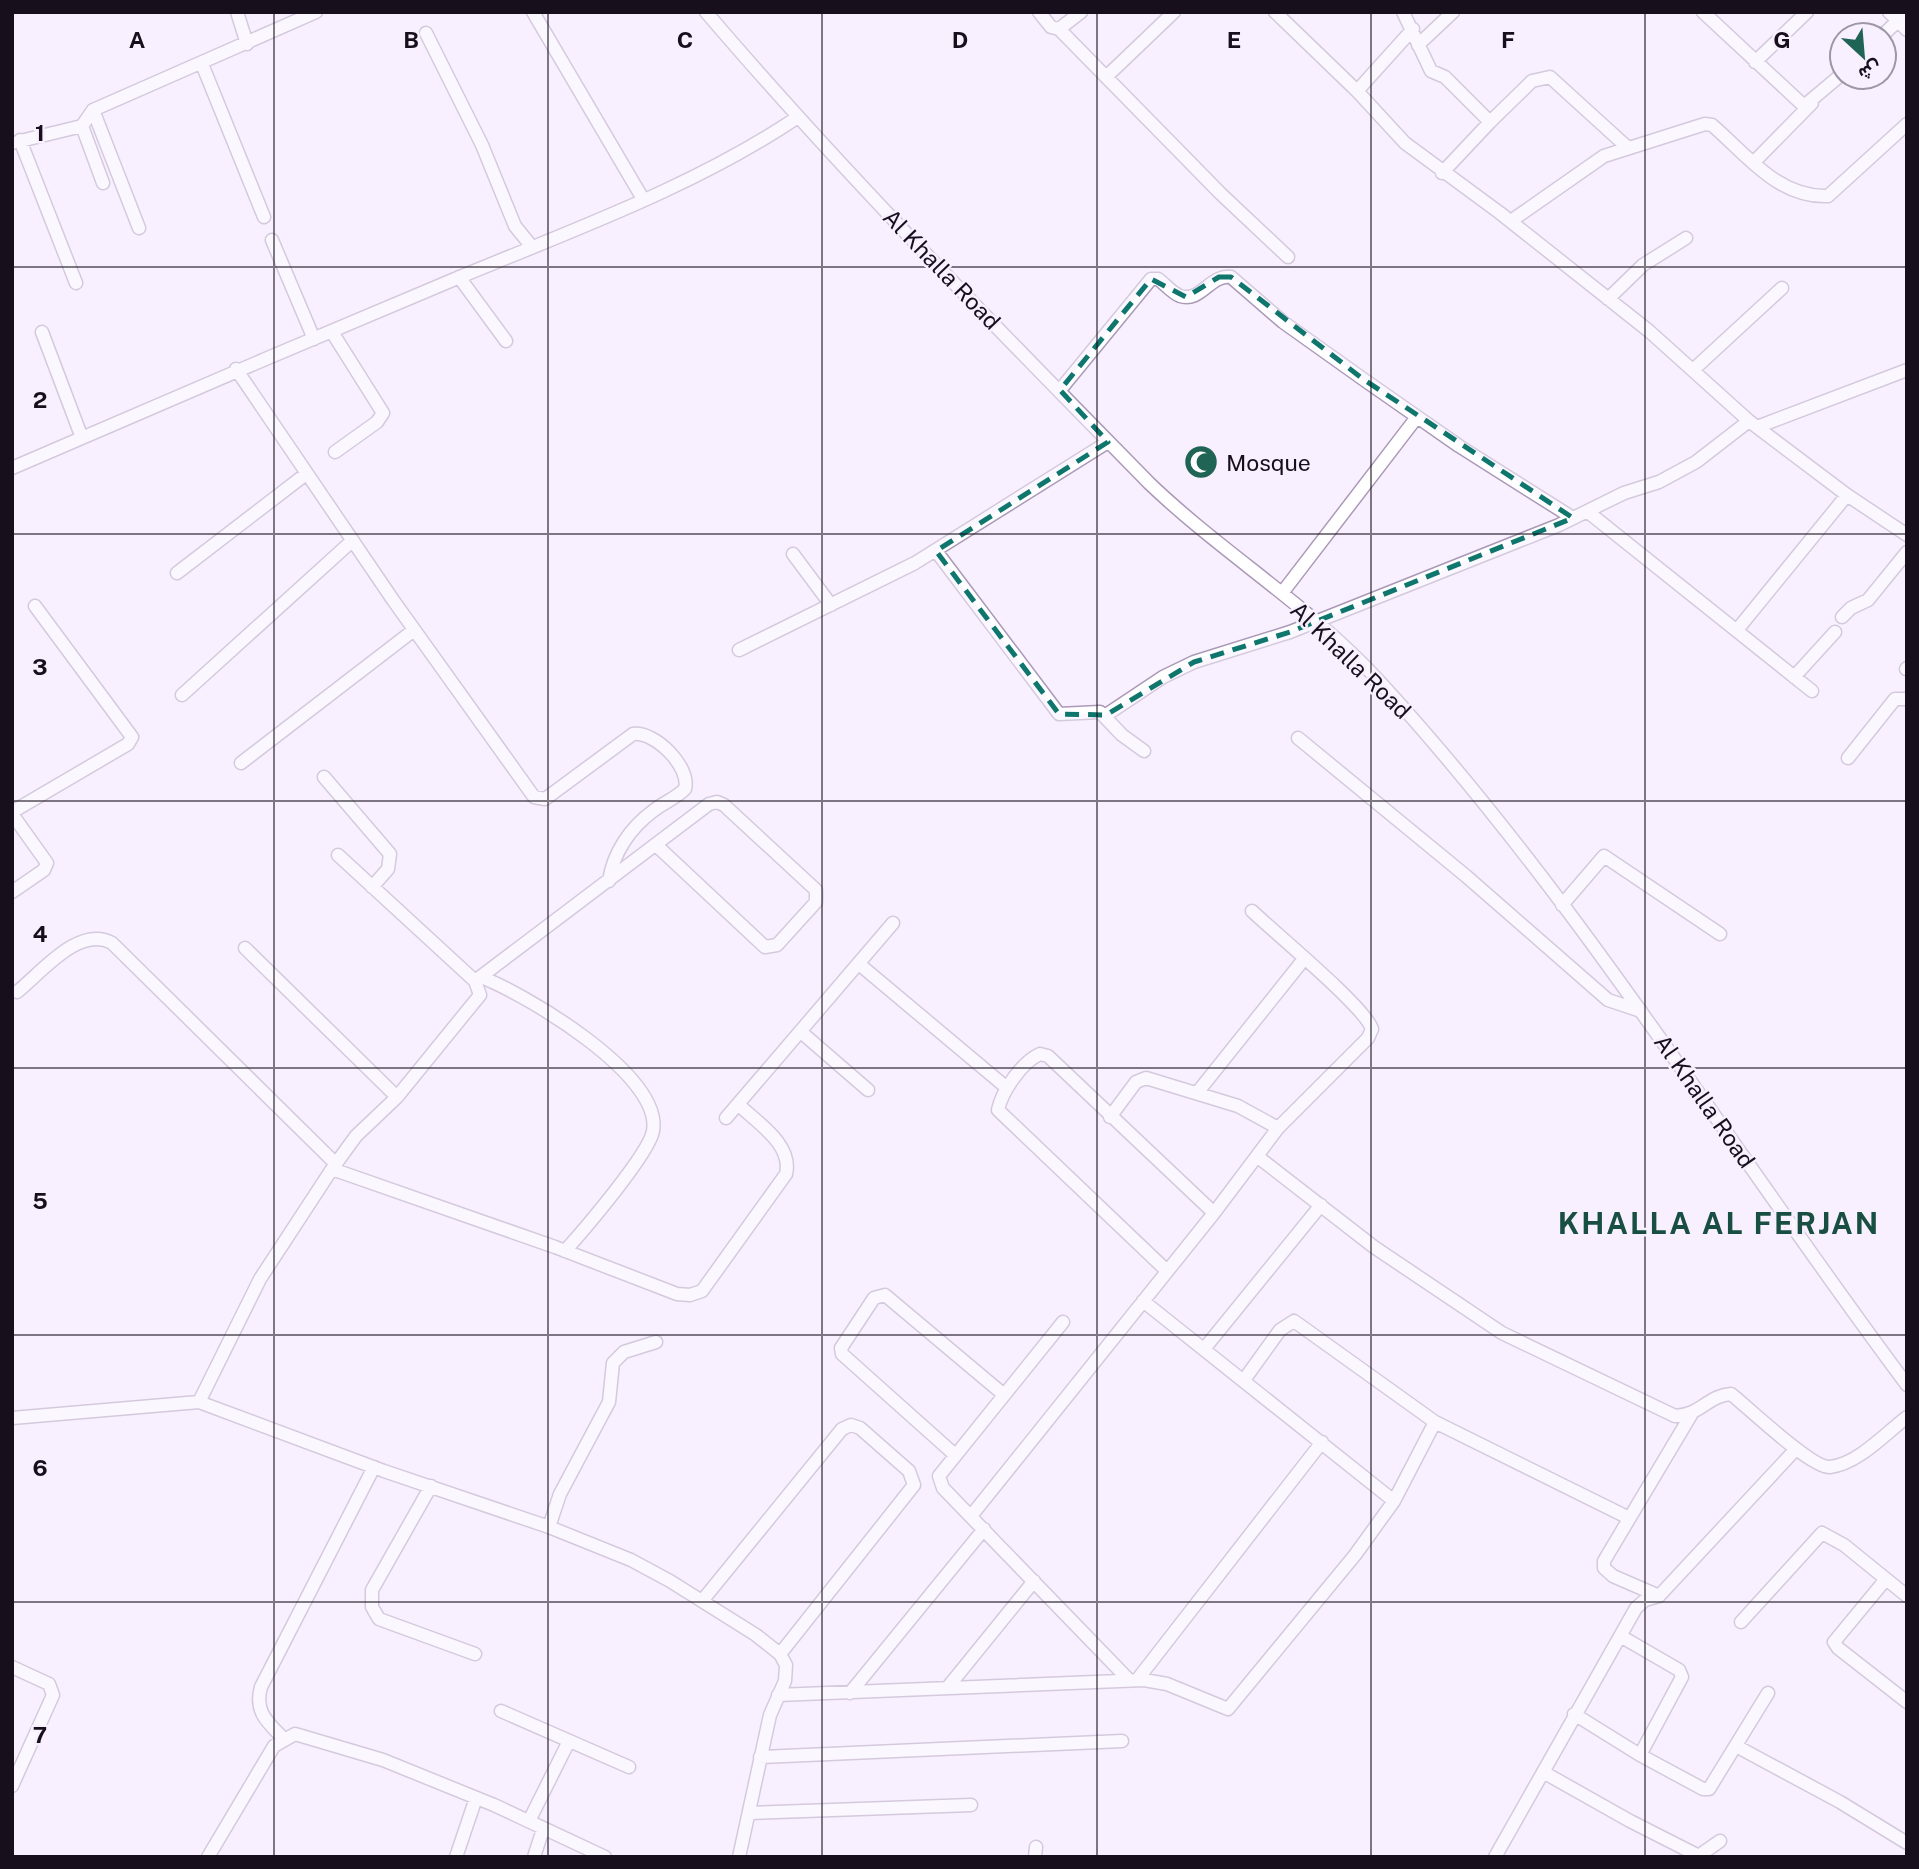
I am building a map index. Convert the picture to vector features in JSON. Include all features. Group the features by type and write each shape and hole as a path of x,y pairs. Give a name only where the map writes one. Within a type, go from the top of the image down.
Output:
{"street":[{"path":"237,12 247,44"},
{"path":"76,282 16,142 82,126 93,110 316,12"},
{"path":"533,12 642,199"},
{"name":"Al Khalla Road","path":"706,12 798,117 1108,442 1191,523 1316,621 1376,678 1438,748 1562,905 1641,1011 1907,1385"},
{"path":"1039,12 1051,27 1059,29 1288,257"},
{"path":"1059,29 1081,12"},
{"path":"1106,77 1174,12"},
{"path":"1275,12 1357,91 1405,143 1442,173 1511,221 1608,299 1753,424 1847,495 1907,535"},
{"path":"1403,12 1431,71 1445,77 1490,122"},
{"path":"1418,45 1453,12"},
{"path":"1703,12 1801,105 1812,102"},
{"path":"1755,62 1807,12"},
{"path":"1357,91 1413,29"},
{"path":"426,33 482,145 515,226 532,247"},
{"path":"202,64 264,217"},
{"path":"1442,173 1532,81 1550,77 1627,147"},
{"path":"1754,162 1828,87"},
{"path":"93,110 139,228"},
{"path":"12,468 236,369 331,332 642,199 756,144 798,117"},
{"path":"1511,221 1604,156 1627,147 1712,125 1778,184 1813,196 1828,195 1846,182 1907,124"},
{"path":"82,126 103,183"},
{"path":"1608,299 1643,265 1686,237"},
{"path":"272,240 314,339"},
{"path":"1060,390 1151,279 1158,279 1178,296 1186,298 1196,295 1219,277 1227,276 1241,284 1283,322 1417,417 1573,518"},
{"path":"459,278 506,341"},
{"path":"1693,370 1783,288"},
{"path":"41,332 82,438"},
{"path":"331,332 383,413 377,422 335,452"},
{"path":"236,369 414,630 537,799 545,799 634,734 646,735 678,763 686,778 685,789 652,811 631,833 613,861 609,881"},
{"path":"1105,715 1163,677 1194,662 1316,621 1588,512 1624,493 1679,473 1753,424 1907,370"},
{"path":"1282,593 1417,417"},
{"path":"739,650 936,551 1108,442"},
{"path":"177,573 306,474"},
{"path":"1737,630 1847,495"},
{"path":"1588,512 1812,691"},
{"path":"182,695 352,541"},
{"path":"936,551 1059,714 1064,716 1095,711 1105,715 1122,734 1144,751"},
{"path":"1842,617 1851,608 1868,600 1907,552"},
{"path":"793,554 831,606"},
{"path":"12,892 44,870 47,863 12,813 128,744 132,737 35,606"},
{"path":"241,763 414,630"},
{"path":"1794,677 1835,632"},
{"path":"1848,758 1895,699 1907,699"},
{"path":"1298,738 1466,876 1608,1000 1641,1011"},
{"path":"324,776 390,855 390,864 372,887"},
{"path":"478,979 709,804 717,802 816,890 816,902 777,946 765,947 656,845"},
{"path":"338,855 478,979 522,995 575,1030 625,1072 637,1087 652,1116 651,1136 592,1220 565,1251"},
{"path":"1562,905 1604,856 1720,934"},
{"path":"971,1516 1214,1213 1278,1128 1367,1038 1372,1029 1370,1023 1344,996 1252,911"},
{"path":"726,1118 893,923"},
{"path":"17,992 80,942 99,937 112,943 334,1166 677,1294 690,1295 702,1291 786,1174 789,1163 785,1149 738,1104"},
{"path":"245,948 397,1097"},
{"path":"1197,1093 1304,959"},
{"path":"859,964 1007,1088"},
{"path":"199,1402 260,1279 334,1166 356,1136 397,1097 477,1000 480,990 478,979"},
{"path":"801,1032 868,1090"},
{"path":"1167,1271 999,1111 998,1106 1007,1088 1029,1060 1044,1055 1214,1213"},
{"path":"1110,1117 1136,1082 1146,1078 1238,1106 1278,1128"},
{"path":"1258,1157 1374,1247 1502,1332 1675,1416 1691,1415"},
{"path":"1204,1349 1321,1205"},
{"path":"954,1454 842,1354 841,1348 874,1298 885,1294 1003,1395"},
{"path":"1143,1301 1394,1501"},
{"path":"1244,1380 1280,1331 1294,1321 1435,1422 1629,1518"},
{"path":"1063,1322 954,1454 940,1474 940,1482 1133,1681"},
{"path":"549,1527 561,1494 609,1402 612,1363 624,1352 656,1342"},
{"path":"1659,1596 1613,1576 1604,1568 1604,1561 1691,1415 1717,1395 1731,1394 1797,1449 1819,1465 1830,1467 1853,1458 1907,1417"},
{"path":"12,1418 199,1402 374,1467 549,1527 631,1560 702,1601 756,1635 780,1654 787,1673 760,1757 739,1857"},
{"path":"778,1695 1133,1681 1167,1684 1228,1709 1355,1555 1394,1501 1435,1422"},
{"path":"702,1601 842,1429 851,1425 860,1428 909,1471 914,1485 780,1654"},
{"path":"1133,1681 1322,1442"},
{"path":"1495,1857 1574,1714 1622,1637 1636,1608 1645,1600 1659,1596 1797,1449"},
{"path":"283,1738 260,1712 257,1697 374,1467"},
{"path":"432,1486 372,1590 372,1607 379,1619 475,1654"},
{"path":"850,1693 984,1529"},
{"path":"1741,1622 1822,1533 1844,1545 1907,1596"},
{"path":"1886,1579 1834,1642 1907,1702"},
{"path":"948,1687 1034,1581"},
{"path":"1622,1637 1679,1670 1682,1677 1640,1755"},
{"path":"12,1667 49,1684 53,1695 12,1786"},
{"path":"1574,1714 1640,1755 1703,1789 1709,1789 1768,1693"},
{"path":"501,1711 629,1767"},
{"path":"208,1857 274,1746 283,1738 295,1734 360,1752 476,1798 605,1857"},
{"path":"529,1821 569,1741"},
{"path":"760,1757 1122,1741"},
{"path":"1736,1746 1840,1802 1907,1843"},
{"path":"1543,1772 1698,1856 1720,1841"},
{"path":"456,1857 476,1798"},
{"path":"749,1813 971,1805"},
{"path":"534,1857 543,1829"}],"highlighted area":[{"path":"1219,277 1231,277 1363,379 1573,518 1290,632 1194,662 1106,715 1059,714 936,551 1108,442 1060,390 1151,279 1186,297"}],"place":[{"name":"Mosque","path":"1201,462"}],"district":[{"name":"KHALLA AL FERJAN","path":"1719,1223"}]}
